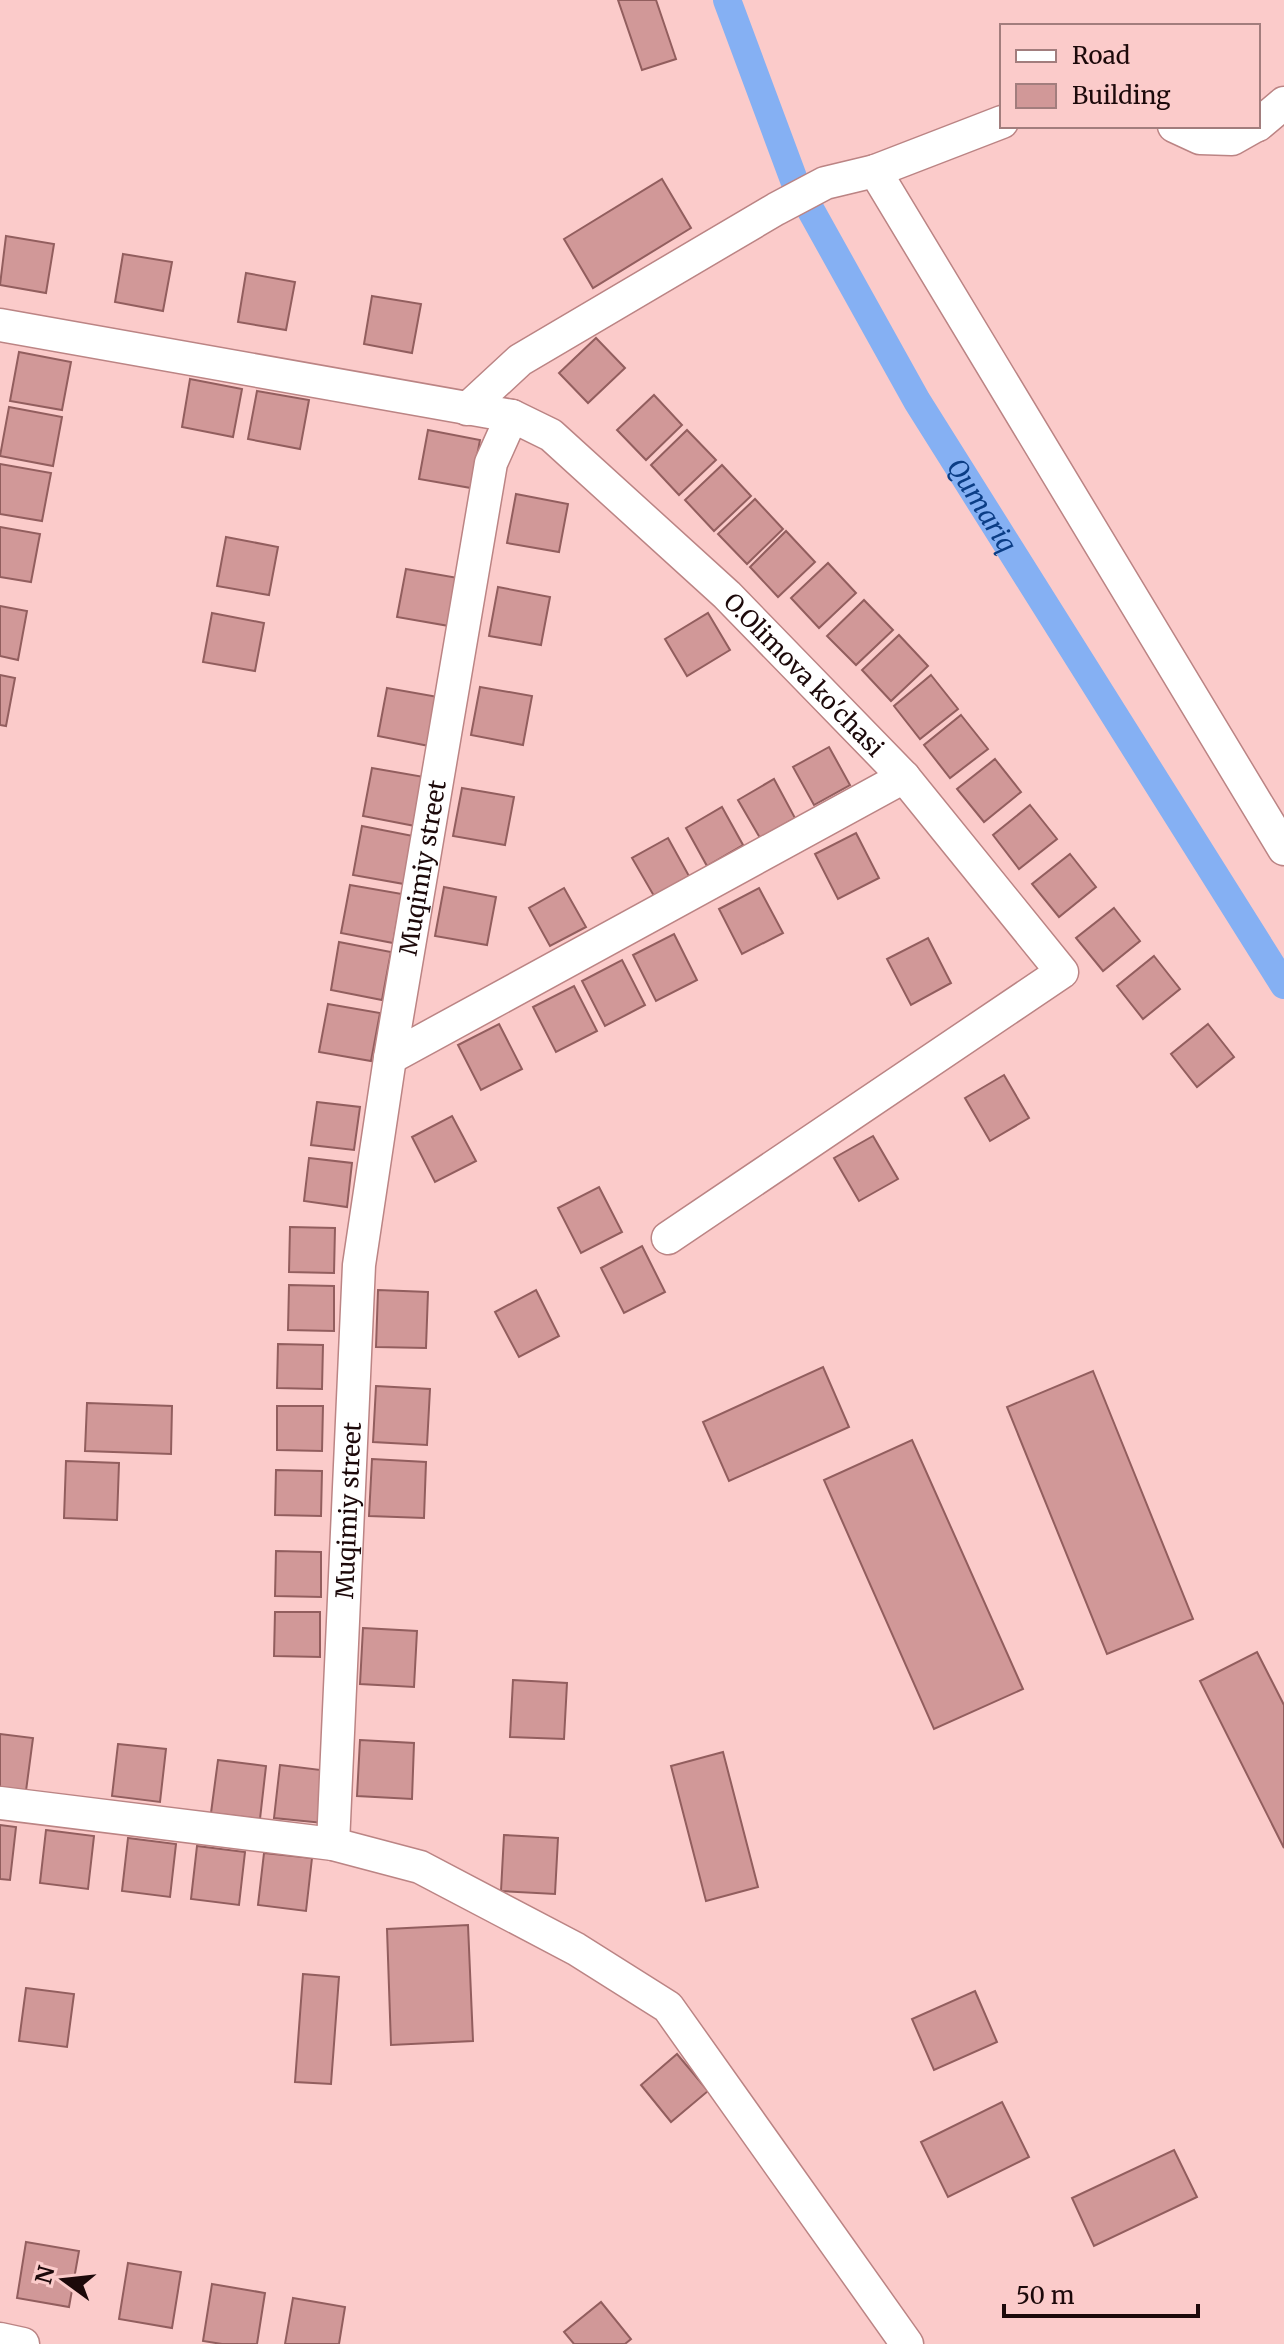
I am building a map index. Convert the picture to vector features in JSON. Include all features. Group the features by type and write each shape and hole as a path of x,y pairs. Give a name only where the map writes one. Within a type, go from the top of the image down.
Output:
{"street":[{"path":"1260,123 1284,103"},
{"path":"467,409 520,360 776,209 825,183 875,171 1000,123"},
{"path":"1178,128 1200,138 1232,139 1252,128"},
{"path":"875,171 1284,849"},
{"path":"0,325 512,416"},
{"name":"O.Olimova ko'chasi","path":"512,416 551,435 727,595 904,777 1062,972 668,1238"},
{"name":"Muqimiy street","path":"333,1844 359,1265 390,1058 491,463 512,416"},
{"path":"390,1058 904,777"},
{"path":"0,1803 333,1844 420,1867 576,1949 668,2007 907,2344"},
{"path":"0,2339 23,2344"}],"building":[{"path":"618,0 656,0 676,59 642,70"},
{"path":"662,179 691,228 593,288 564,239"},
{"path":"6,236 54,244 46,293 0,285"},
{"path":"123,254 172,262 163,311 115,302"},
{"path":"246,273 295,282 286,330 238,322"},
{"path":"372,296 421,304 412,353 364,344"},
{"path":"596,338 625,368 588,403 559,373"},
{"path":"19,352 71,362 62,410 10,401"},
{"path":"190,379 242,389 233,437 182,427"},
{"path":"257,391 309,400 300,449 248,439"},
{"path":"654,395 682,425 646,460 617,430"},
{"path":"9,407 62,417 53,466 0,456"},
{"path":"428,430 480,440 471,488 419,479"},
{"path":"687,430 716,460 679,495 651,465"},
{"path":"0,464 51,473 42,521 0,514"},
{"path":"722,465 751,496 714,531 685,500"},
{"path":"516,494 568,504 559,552 507,543"},
{"path":"755,499 783,529 747,564 718,534"},
{"path":"0,527 40,534 31,582 0,577"},
{"path":"786,531 815,562 778,597 750,567"},
{"path":"226,537 278,547 269,595 217,586"},
{"path":"828,563 856,593 819,628 791,598"},
{"path":"406,569 458,578 449,626 397,617"},
{"path":"498,587 550,597 541,645 489,636"},
{"path":"864,600 893,630 856,665 827,636"},
{"path":"0,606 27,611 18,660 0,656"},
{"path":"212,613 264,623 255,671 203,662"},
{"path":"708,613 730,650 687,676 665,639"},
{"path":"899,635 928,666 891,701 862,670"},
{"path":"0,675 15,678 6,726 0,725"},
{"path":"931,675 958,709 920,739 894,706"},
{"path":"480,687 532,696 523,745 471,735"},
{"path":"387,688 438,697 429,746 378,736"},
{"path":"961,715 988,749 950,778 924,745"},
{"path":"829,747 850,785 814,805 793,767"},
{"path":"995,759 1021,792 984,822 957,789"},
{"path":"372,768 424,777 415,826 363,816"},
{"path":"774,779 795,818 760,838 738,800"},
{"path":"462,788 514,797 505,845 453,836"},
{"path":"1030,805 1057,839 1019,869 993,835"},
{"path":"722,807 743,845 707,866 686,828"},
{"path":"362,826 413,836 404,884 353,875"},
{"path":"856,833 879,878 838,899 815,854"},
{"path":"668,838 689,876 654,896 632,858"},
{"path":"1070,854 1096,887 1059,917 1032,884"},
{"path":"350,885 402,894 393,943 341,933"},
{"path":"444,887 496,897 487,945 435,936"},
{"path":"564,888 586,927 550,946 529,908"},
{"path":"759,888 783,933 742,954 719,909"},
{"path":"1114,908 1140,941 1103,971 1076,938"},
{"path":"674,934 697,980 656,1001 633,955"},
{"path":"928,938 951,983 911,1005 887,959"},
{"path":"339,942 391,952 382,1000 331,990"},
{"path":"1154,956 1180,989 1143,1019 1117,986"},
{"path":"622,960 645,1005 605,1026 582,981"},
{"path":"574,986 597,1031 556,1052 533,1007"},
{"path":"328,1004 380,1013 371,1061 319,1052"},
{"path":"499,1024 522,1069 481,1090 458,1045"},
{"path":"1208,1024 1234,1057 1197,1087 1171,1054"},
{"path":"1004,1075 1029,1118 990,1141 965,1098"},
{"path":"317,1102 360,1107 354,1150 311,1145"},
{"path":"452,1116 476,1161 435,1182 412,1137"},
{"path":"873,1136 898,1179 859,1201 834,1158"},
{"path":"309,1158 352,1163 347,1207 304,1201"},
{"path":"599,1187 622,1232 581,1253 558,1208"},
{"path":"290,1227 335,1228 334,1273 289,1272"},
{"path":"642,1246 665,1292 624,1313 601,1268"},
{"path":"289,1285 334,1286 334,1331 288,1330"},
{"path":"378,1290 428,1292 426,1348 376,1347"},
{"path":"536,1290 559,1336 519,1357 495,1312"},
{"path":"278,1344 323,1345 322,1389 277,1388"},
{"path":"823,1367 849,1427 729,1481 703,1422"},
{"path":"1093,1371 1193,1619 1107,1654 1007,1407"},
{"path":"376,1386 430,1389 427,1445 373,1442"},
{"path":"87,1403 172,1406 171,1454 85,1451"},
{"path":"277,1406 323,1406 322,1451 277,1450"},
{"path":"912,1440 1023,1689 934,1729 824,1480"},
{"path":"372,1459 426,1462 424,1518 369,1516"},
{"path":"66,1461 119,1463 117,1520 64,1518"},
{"path":"276,1470 322,1471 321,1516 275,1515"},
{"path":"276,1551 321,1552 321,1597 275,1596"},
{"path":"275,1612 320,1612 320,1657 274,1656"},
{"path":"363,1628 417,1631 414,1687 360,1684"},
{"path":"1257,1652 1284,1705 1284,1848 1200,1681"},
{"path":"513,1680 567,1683 564,1739 510,1737"},
{"path":"0,1734 33,1738 26,1791 0,1788"},
{"path":"360,1740 414,1743 412,1799 357,1796"},
{"path":"118,1744 166,1749 160,1802 112,1796"},
{"path":"723,1752 758,1887 706,1901 671,1766"},
{"path":"218,1760 266,1766 260,1819 211,1813"},
{"path":"280,1765 329,1771 323,1823 274,1818"},
{"path":"0,1825 16,1827 10,1880 0,1879"},
{"path":"46,1830 94,1836 88,1889 40,1883"},
{"path":"504,1835 558,1838 555,1894 501,1891"},
{"path":"128,1838 176,1844 170,1897 122,1891"},
{"path":"197,1846 245,1852 239,1905 191,1899"},
{"path":"264,1853 312,1858 306,1911 258,1905"},
{"path":"468,1925 473,2041 391,2045 387,1929"},
{"path":"303,1974 339,1977 331,2084 295,2082"},
{"path":"26,1988 74,1994 67,2047 19,2041"},
{"path":"975,1991 997,2042 934,2070 912,2019"},
{"path":"677,2054 708,2091 671,2122 641,2085"},
{"path":"1002,2102 1029,2157 948,2197 921,2142"},
{"path":"1174,2150 1197,2197 1094,2246 1072,2198"},
{"path":"26,2242 79,2251 69,2307 17,2298"},
{"path":"128,2263 181,2272 172,2328 119,2319"},
{"path":"212,2284 265,2293 257,2344 203,2341"},
{"path":"293,2298 345,2307 339,2344 285,2344"},
{"path":"601,2302 631,2339 625,2344 574,2344 564,2332"}],"waterway":[{"name":"Qumariq","path":"727,0 794,180 917,401 1284,985"}]}
